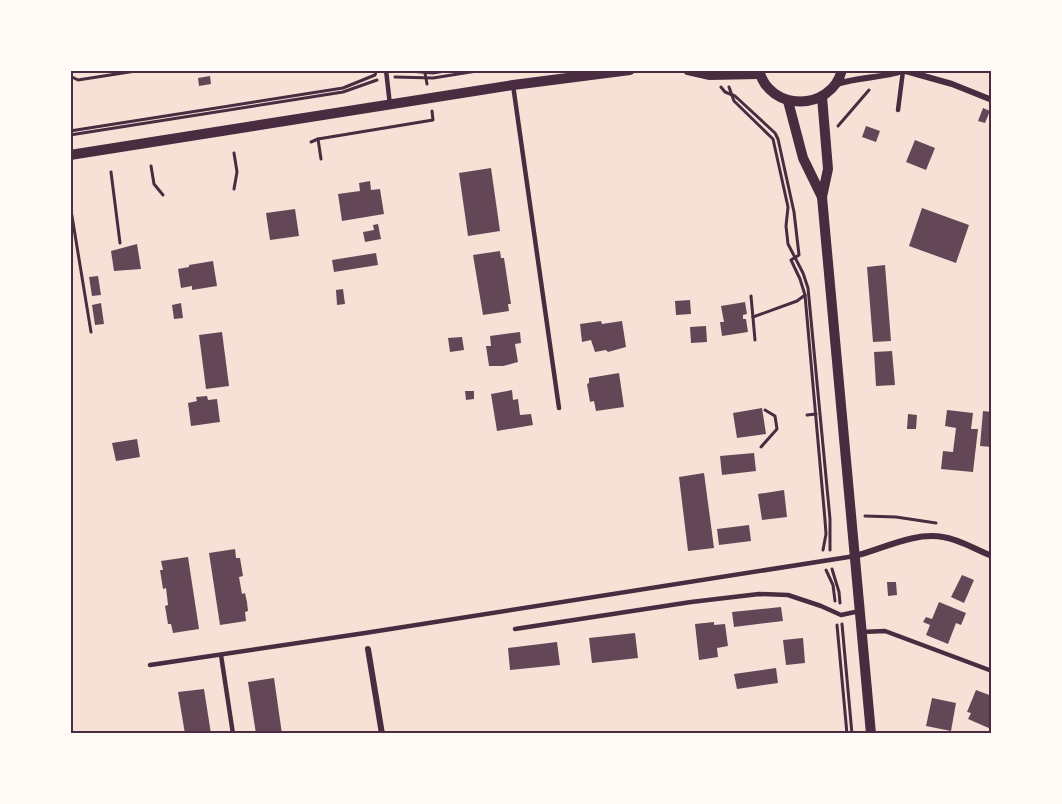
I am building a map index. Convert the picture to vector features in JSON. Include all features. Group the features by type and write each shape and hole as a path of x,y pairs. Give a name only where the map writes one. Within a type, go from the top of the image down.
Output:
{"street":[{"path":"70,155 513,85 630,70"},
{"path":"688,70 710,75 759,73 766,86 776,95 788,101 811,101 822,97 836,84 842,70"},
{"path":"836,84 857,78 885,77 903,71 952,84 992,100"},
{"path":"822,97 828,169 822,197 871,734"},
{"path":"788,101 803,158 822,197"},
{"path":"855,556 919,537 952,540 992,556"},
{"path":"368,649 382,734"}],"lane":[{"path":"386,70 390,105"},
{"path":"898,110 903,71"},
{"path":"513,85 559,408"},
{"path":"150,665 855,556"},
{"path":"515,629 751,594 788,595 839,613 860,611"},
{"path":"861,632 885,631 992,671"},
{"path":"221,655 233,734"}],"path":[{"path":"70,76 78,81 142,70"},
{"path":"70,131 343,88 375,75 377,70"},
{"path":"397,70 433,73 451,70"},
{"path":"70,135 343,92 387,78 433,78 483,70"},
{"path":"729,75 731,94 740,108 768,132 772,139 788,207 787,236 805,277 810,299 830,519 830,560 839,592 847,734"},
{"path":"731,94 775,133 794,212 799,255 790,260 805,295 826,534 822,560 833,585 839,613 852,734"},
{"path":"432,111 442,109"},
{"path":"311,142 433,120"},
{"path":"318,139 321,159"},
{"path":"234,153 237,172 234,189"},
{"path":"151,166 154,184 163,195"},
{"path":"111,172 120,243"},
{"path":"70,204 91,332"},
{"path":"753,317 797,301 805,295"},
{"path":"751,296 755,340"},
{"path":"761,447 777,429 775,416 765,410"},
{"path":"807,415 816,414"},
{"path":"825,520 851,517 897,517 943,525"}],"building":[{"path":"210,76 211,84 199,86 198,78"},
{"path":"983,108 990,111 985,123 978,121"},
{"path":"866,126 880,131 876,142 862,137"},
{"path":"915,140 935,148 926,170 906,162"},
{"path":"491,168 500,231 468,236 459,173"},
{"path":"370,181 371,190 380,189 384,214 342,221 338,194 360,191 359,183"},
{"path":"922,208 969,225 956,263 909,246"},
{"path":"295,209 299,236 270,240 266,213"},
{"path":"378,224 381,239 365,242 363,232 374,230 373,225"},
{"path":"137,244 141,269 114,271 111,251"},
{"path":"500,251 501,258 504,258 511,304 508,304 509,311 483,315 473,255"},
{"path":"376,253 378,265 334,272 332,260"},
{"path":"213,261 217,286 192,290 192,286 181,288 178,269"},
{"path":"885,265 891,341 873,342 867,267"},
{"path":"98,276 101,295 92,296 89,277"},
{"path":"343,289 345,304 337,305 336,290"},
{"path":"690,300 691,314 676,315 675,301"},
{"path":"745,302 747,314 743,315 743,319 746,319 748,332 722,336 720,322 724,322 721,306"},
{"path":"101,303 104,324 95,325 92,305"},
{"path":"181,303 183,318 174,319 172,305"},
{"path":"601,321 602,324 622,321 626,347 608,352 606,350 595,352 591,340 582,342 580,324"},
{"path":"706,326 707,342 691,343 690,327"},
{"path":"222,332 229,386 206,389 199,335"},
{"path":"520,332 521,343 515,344 518,362 503,366 489,366 486,346 491,346 490,336"},
{"path":"462,337 464,350 450,352 448,338"},
{"path":"892,351 895,385 876,386 874,352"},
{"path":"619,373 624,407 596,411 594,401 590,402 587,384 589,378"},
{"path":"512,390 513,400 518,399 520,415 531,414 533,425 497,431 491,394"},
{"path":"465,391 474,391 474,399 466,400"},
{"path":"207,396 208,400 217,399 220,422 191,426 188,403 197,401 196,397"},
{"path":"762,408 766,434 737,438 733,413"},
{"path":"947,410 973,413 971,429 978,429 973,472 941,469 943,451 953,452 956,428 945,426"},
{"path":"983,411 992,412 992,447 980,446"},
{"path":"908,414 917,415 916,429 907,429"},
{"path":"137,439 140,457 116,461 112,443"},
{"path":"754,453 756,471 722,475 720,456"},
{"path":"704,473 714,548 688,551 679,477"},
{"path":"784,490 787,517 762,520 758,494"},
{"path":"749,525 751,541 719,545 717,529"},
{"path":"235,549 236,558 240,558 243,576 239,577 248,611 245,612 246,621 220,625 209,553"},
{"path":"188,557 199,629 173,633 171,624 168,624 165,606 168,605 166,588 163,589 161,561"},
{"path":"962,575 974,580 964,603 951,597"},
{"path":"887,582 896,582 897,595 888,596"},
{"path":"939,602 966,613 961,625 956,623 948,644 926,635 930,625 923,622 926,617 932,619"},
{"path":"781,607 783,621 734,627 732,612"},
{"path":"714,622 714,625 725,624 728,646 717,648 718,657 699,660 695,624"},
{"path":"635,633 638,658 592,663 589,638"},
{"path":"803,638 805,663 786,665 783,640"},
{"path":"557,642 560,665 510,670 508,648"},
{"path":"776,668 778,683 737,689 734,674"},
{"path":"274,678 282,734 256,734 248,682"},
{"path":"204,689 211,734 185,734 178,692"},
{"path":"976,690 992,696 991,729 968,719 971,713 967,712"},
{"path":"932,698 956,703 951,731 926,726"}]}
